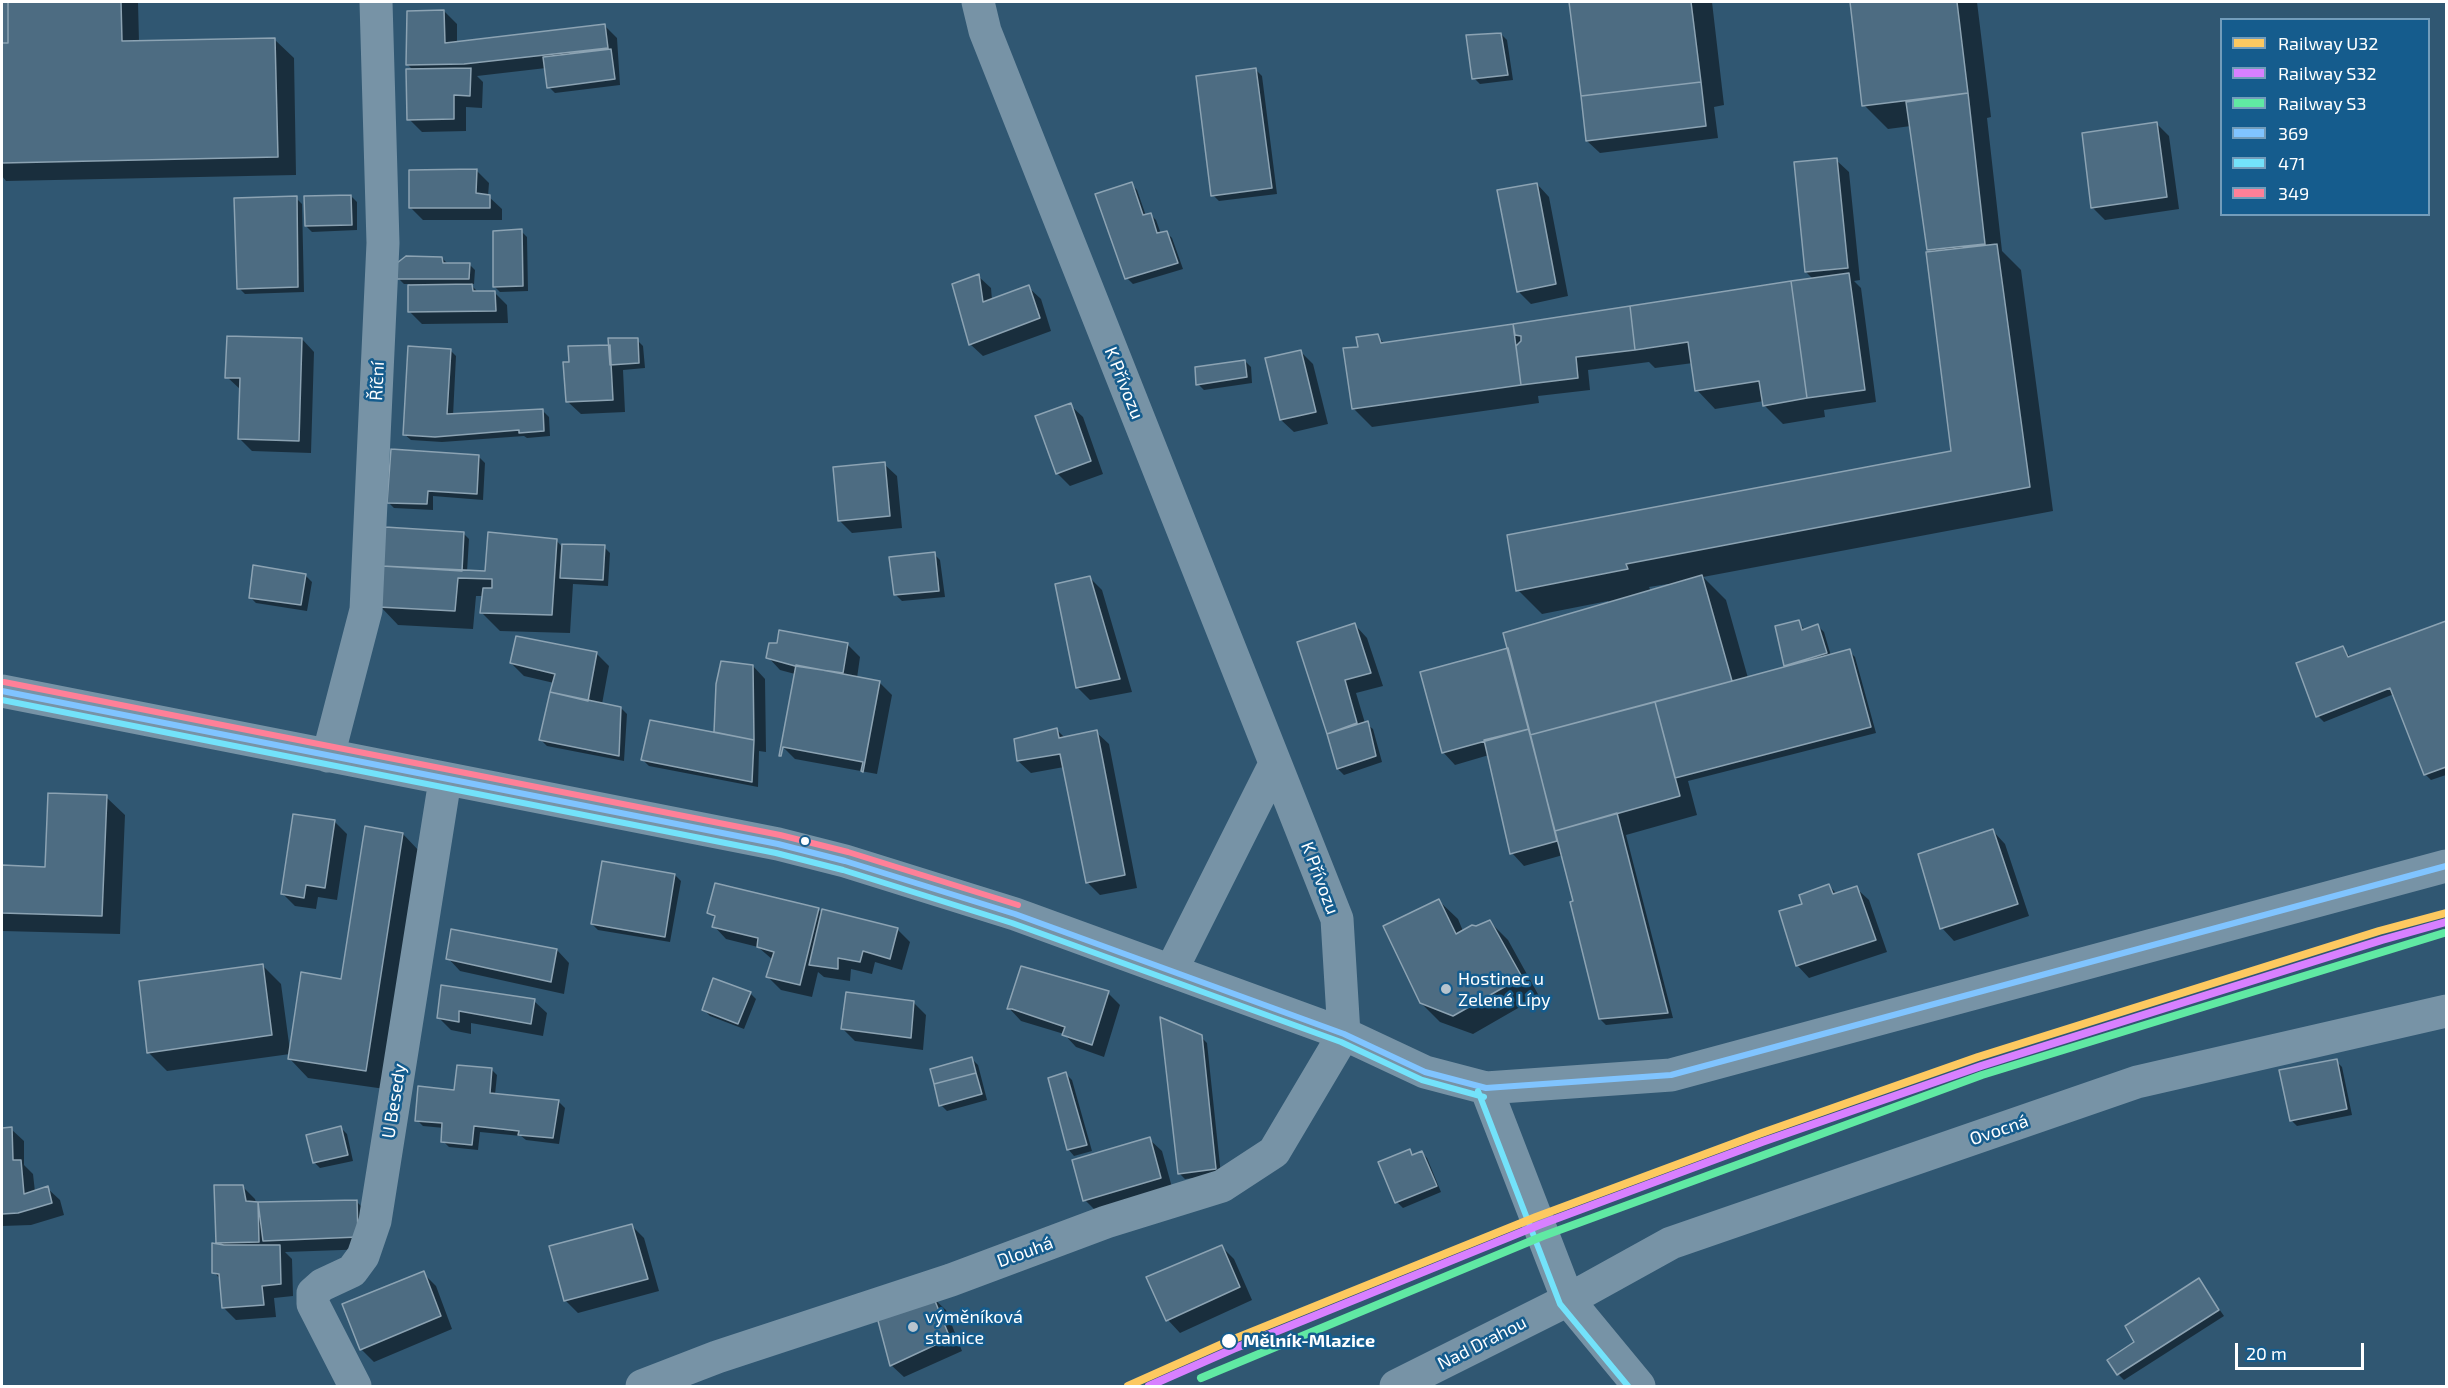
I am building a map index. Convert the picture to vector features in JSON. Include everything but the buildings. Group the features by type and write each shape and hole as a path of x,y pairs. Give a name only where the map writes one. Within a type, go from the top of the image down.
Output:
{"street":[{"name":"Říční","path":"328,756 366,610 383,243 376,2"},
{"name":"K Přívozu","path":"978,2 985,31 1337,919 1344,1034"},
{"path":"2,692 767,841 834,858 1015,914 1344,1034 1425,1072 1486,1088 1671,1075 2446,866"},
{"path":"1171,971 1275,764"},
{"name":"U Besedy","path":"355,1386 313,1304 313,1293 322,1285 352,1271 363,1256 375,1221 445,780"},
{"name":"Ovocná","path":"1568,1300 1671,1243 2137,1082 2446,1011"},
{"name":"Dlouhá","path":"642,1386 717,1357 951,1280 1106,1222 1222,1186 1274,1152 1344,1034"},
{"path":"1486,1088 1568,1300 1639,1386"},
{"name":"Nad Drahou","path":"1396,1386 1568,1300"}],"rail line":[{"name":"U32","path":"1128,1386 1229,1341 1536,1217 1759,1134 1978,1057 2379,931 2446,913"},
{"name":"S32","path":"1149,1386 1233,1349 1539,1225 1762,1142 1981,1066 2446,922"},
{"name":"S3","path":"1201,1378 1543,1236 1982,1075 2444,933"}],"transit line":[{"name":"349","path":"4,682 780,835 848,852 1018,905"},
{"name":"369","path":"2,691 778,844 845,861 1015,914 1344,1034 1425,1072 1486,1088 1671,1075 2446,866"},
{"name":"471","path":"2,700 776,853 843,870 1012,923 1341,1042 1422,1080 1484,1097"},
{"name":"471","path":"1478,1091 1560,1304 1628,1386"}],"place":[{"name":"Hostinec u Zelené Lípy","path":"1446,989"},
{"name":"výměníková stanice","path":"913,1327"},
{"name":"Mělník-Mlazice","path":"1229,1341"}]}
